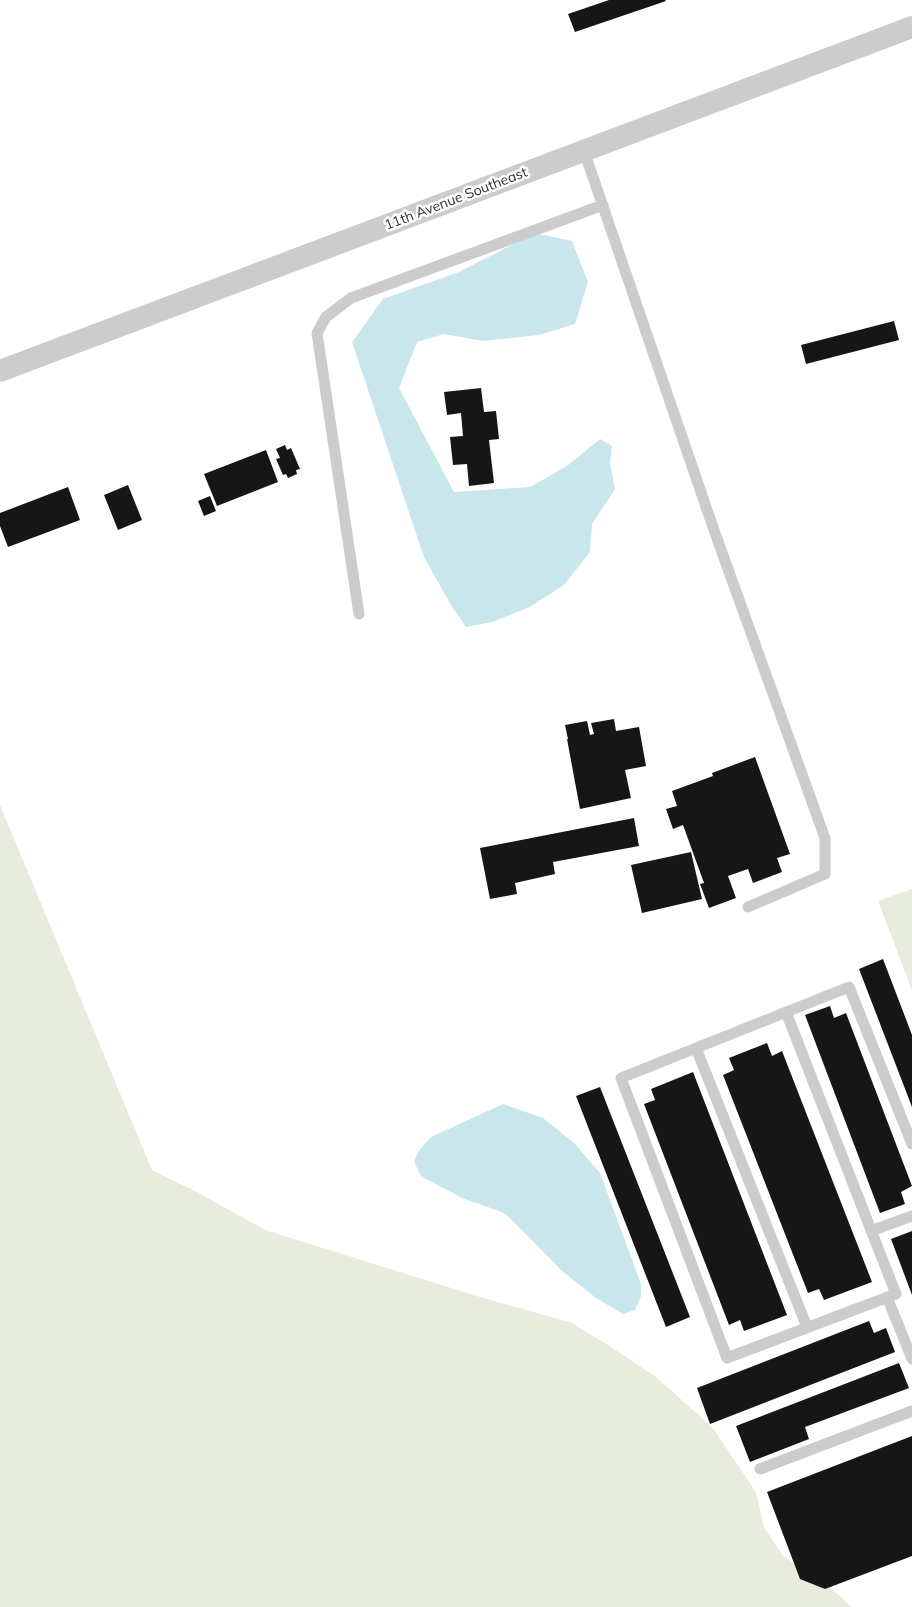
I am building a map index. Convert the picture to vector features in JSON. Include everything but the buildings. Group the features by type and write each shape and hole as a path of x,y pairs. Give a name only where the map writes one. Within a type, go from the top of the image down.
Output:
{"street":[{"name":"11th Avenue Southeast","path":"0,371 912,27"}],"lane":[{"path":"584,151 715,533 825,838 826,874 748,906"},
{"path":"359,614 317,333 326,317 351,298 603,205"},
{"path":"786,1012 896,1294 727,1358 621,1078 786,1012 849,987 912,1144"},
{"path":"696,1048 808,1327"},
{"path":"871,1231 912,1216"},
{"path":"887,1297 912,1359"},
{"path":"760,1469 912,1411"}],"green space":[{"path":"0,805 152,1170 199,1193 265,1230 480,1297 572,1323 608,1345 656,1377 712,1427 756,1492 764,1527 783,1556 825,1583 852,1607 0,1607"},
{"path":"912,889 912,990 878,901"}],"water":[{"path":"535,233 572,241 588,282 575,324 539,335 483,341 444,334 417,342 399,388 454,492 530,487 567,466 600,439 612,446 610,463 615,489 592,524 590,552 564,585 530,607 492,622 466,627 452,607 424,557 352,342 383,299 459,272"},
{"path":"503,1104 543,1118 574,1143 600,1173 641,1284 641,1296 635,1310 623,1314 596,1298 562,1271 502,1212 462,1198 421,1176 414,1162 418,1152 431,1137"}]}
